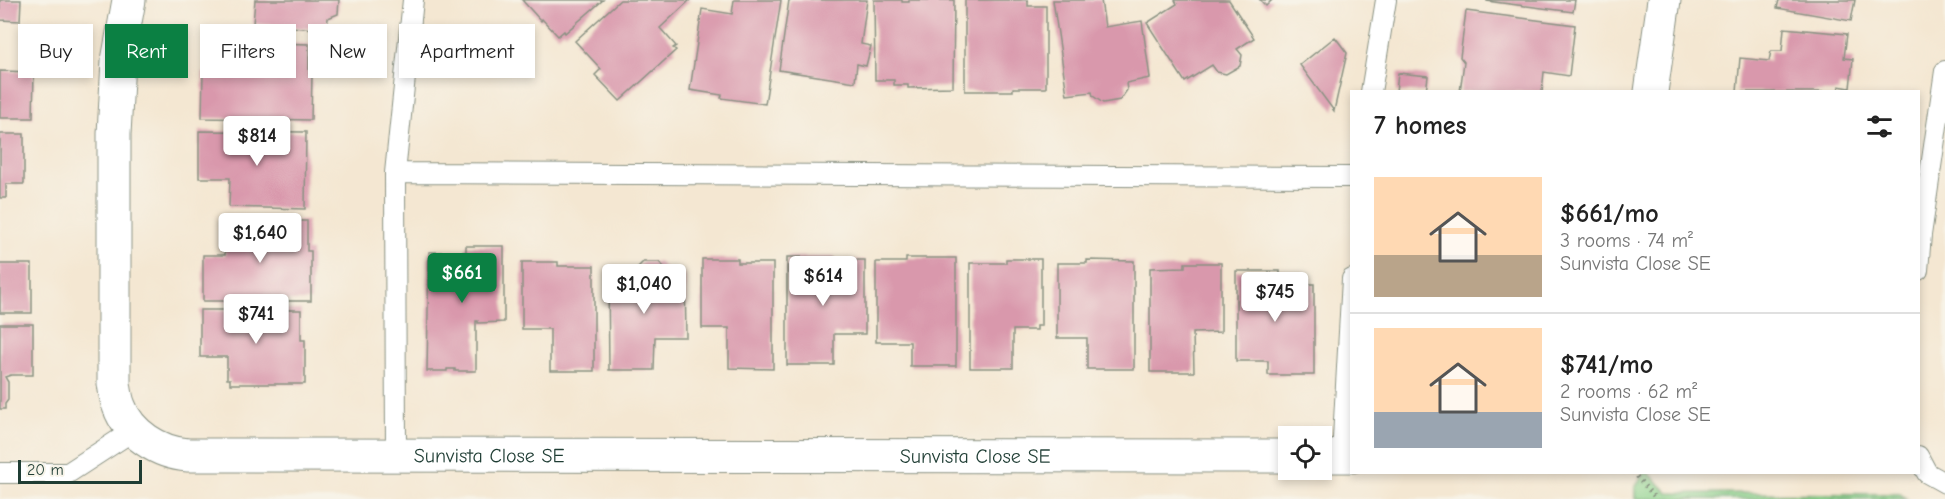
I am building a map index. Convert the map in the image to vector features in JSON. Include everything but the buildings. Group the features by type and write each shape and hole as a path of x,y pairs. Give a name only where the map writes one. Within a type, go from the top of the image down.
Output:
{"street":[{"name":"Sunvista Close SE","path":"129,0 118,61 114,134 114,383 118,405 134,430 154,446 174,454 1278,456"},
{"path":"1651,90 1664,0"}],"lane":[{"path":"396,455 395,172 413,0"},
{"path":"1371,90 1386,0"},
{"path":"1920,247 1945,71"},
{"path":"395,172 1350,177"},
{"path":"1338,456 1350,304"},
{"path":"0,473 68,473 134,430"},
{"path":"1920,460 1927,473 1945,483"}],"path":[{"path":"1635,474 1656,499"}],"green space":[{"path":"1643,474 1650,474 1668,493 1900,494 1907,499 1635,499 1635,487"}]}
